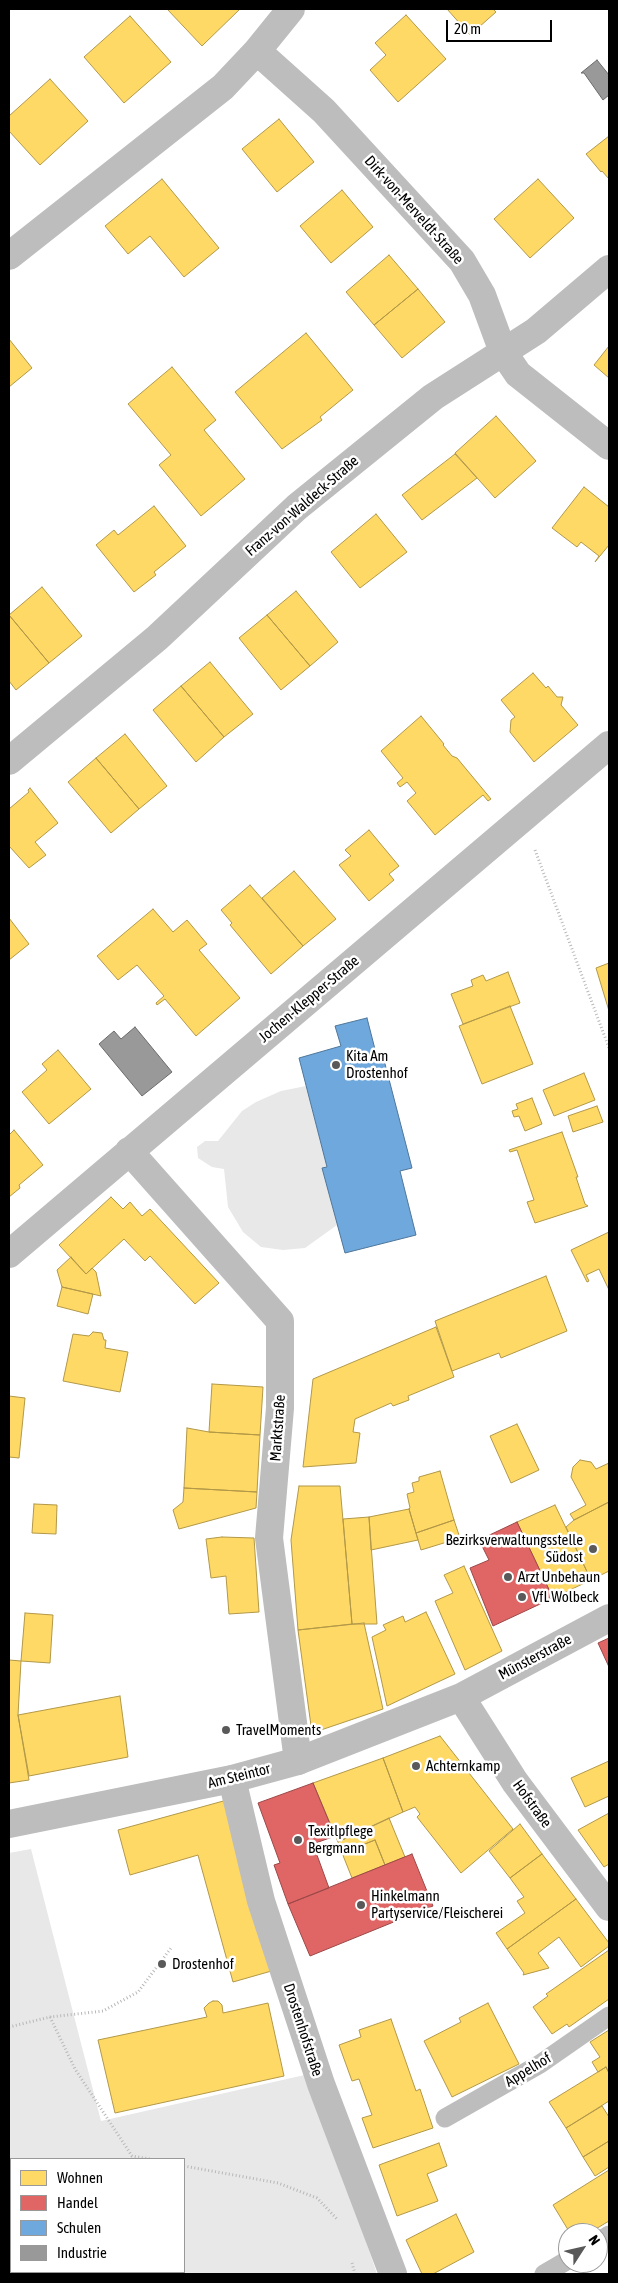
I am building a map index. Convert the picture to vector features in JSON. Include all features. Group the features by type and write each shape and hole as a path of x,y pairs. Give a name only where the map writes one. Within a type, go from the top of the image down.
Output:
{"street":[{"path":"9,256 223,87 257,51 292,9"},
{"name":"Dirk-von-Merveldt-Straße","path":"257,51 324,111 462,261 482,295 502,352 518,374 609,446"},
{"name":"Franz-von-Waldeck-Straße","path":"9,761 157,638 297,507 434,397 536,331 609,269"},
{"name":"Jochen-Klepper-Straße","path":"9,1254 609,745"},
{"name":"Marktstraße","path":"129,1151 280,1321 280,1408 269,1538 298,1761"},
{"name":"Münsterstraße","path":"461,1697 609,1618"},
{"name":"Am Steintor","path":"9,1824 232,1780 298,1761 461,1697"},
{"name":"Hofstraße","path":"461,1697 515,1782 609,1907"},
{"name":"Drostenhofstraße","path":"232,1780 261,1901 321,2084 392,2274"}],"lane":[{"name":"Appelhof","path":"445,2118 540,2064 609,2016"},
{"path":"544,2274 558,2266"}],"path":[{"path":"519,822 532,844 609,1048"},
{"path":"9,2027 50,2017 103,2011 138,1992 171,1948"},
{"path":"50,2017 75,2069 132,2156 144,2158"},
{"path":"185,2166 278,2183 317,2198 337,2220"},
{"path":"349,2256 355,2274"}],"shaded area":[{"path":"306,1086 327,1167 322,1168 337,1225 305,1248 283,1250 261,1247 243,1232 228,1207 224,1169 212,1167 198,1158 197,1147 205,1141 218,1141 242,1111 256,1102 281,1091"},
{"path":"31,1849 101,2121 309,2074 377,2274 9,2274 9,1853"}],"building: Wohnen":[{"path":"167,9 240,9 202,46"},
{"path":"447,9 493,9 496,12 470,35"},
{"path":"406,15 446,59 398,102 370,70 386,55 375,43"},
{"path":"130,16 171,62 124,103 84,57"},
{"path":"50,79 88,121 40,165 9,131 9,116"},
{"path":"279,119 314,162 277,192 242,149"},
{"path":"609,136 609,179 586,154"},
{"path":"162,179 219,248 184,277 150,236 128,254 105,226"},
{"path":"538,179 574,218 530,258 494,219"},
{"path":"342,190 373,227 331,263 300,226"},
{"path":"389,255 418,289 374,325 346,292"},
{"path":"418,289 445,322 402,358 374,325"},
{"path":"306,333 353,390 320,417 322,420 282,449 235,392"},
{"path":"9,339 32,368 9,387"},
{"path":"609,346 609,378 594,365"},
{"path":"172,367 216,420 204,430 245,479 201,516 159,465 171,455 128,404"},
{"path":"496,416 536,461 495,498 455,453"},
{"path":"455,454 477,478 422,520 402,495"},
{"path":"584,487 609,507 609,545 595,562 599,556 581,542 577,547 552,528"},
{"path":"154,506 186,546 154,572 156,575 134,592 96,545 114,530 118,535"},
{"path":"376,514 407,552 360,588 331,552"},
{"path":"42,587 82,636 49,663 9,615"},
{"path":"296,591 338,642 310,666 267,615"},
{"path":"9,615 49,663 16,690 9,681"},
{"path":"267,615 310,666 281,690 239,638"},
{"path":"210,662 253,714 224,737 181,686"},
{"path":"533,673 557,697 563,697 561,705 578,725 534,762 510,732 511,720 515,717 501,700"},
{"path":"181,686 224,737 196,762 153,710"},
{"path":"421,716 452,756 457,758 491,799 488,801 483,795 435,835 407,801 416,793 407,782 400,787 397,783 403,778 381,751"},
{"path":"125,734 167,786 139,809 96,758"},
{"path":"96,758 139,809 111,833 68,782"},
{"path":"30,788 58,823 35,842 46,855 29,868 9,846 9,809 29,792"},
{"path":"369,830 399,866 389,874 394,880 369,901 339,865 351,856 345,850"},
{"path":"294,871 336,919 303,946 262,898"},
{"path":"250,885 303,946 271,974 230,925 232,923 221,910"},
{"path":"153,909 173,932 187,920 207,944 199,950 240,998 196,1036 165,999 157,1005 156,1003 164,996 137,965 118,980 97,956"},
{"path":"9,918 29,944 9,960"},
{"path":"609,963 609,1011 596,968"},
{"path":"508,972 520,1003 463,1024 451,994 473,986 471,980 483,975 486,981"},
{"path":"510,1006 533,1064 482,1084 459,1026"},
{"path":"58,1050 91,1089 49,1124 22,1092 47,1070 42,1064"},
{"path":"584,1073 595,1100 554,1116 543,1090"},
{"path":"532,1098 542,1124 525,1131 519,1116 514,1117 512,1111 518,1109 516,1104"},
{"path":"597,1106 603,1122 573,1132 568,1116"},
{"path":"14,1130 43,1165 19,1185 20,1188 9,1197 9,1135"},
{"path":"562,1132 578,1177 576,1177 585,1204 588,1206 535,1223 527,1202 534,1200 517,1150 510,1152 509,1150"},
{"path":"111,1197 123,1209 130,1202 142,1216 150,1209 219,1283 195,1304 150,1256 145,1261 124,1239 86,1274 59,1245"},
{"path":"609,1232 609,1290 599,1269 586,1275 589,1281 587,1282 571,1250"},
{"path":"71,1257 86,1274 92,1268 96,1272 101,1296 62,1287 57,1270"},
{"path":"546,1276 567,1331 501,1358 499,1353 452,1371 435,1321"},
{"path":"62,1287 93,1294 88,1314 57,1306"},
{"path":"436,1327 454,1377 408,1396 409,1400 393,1406 391,1403 355,1419 353,1432 360,1433 356,1463 303,1467 313,1379"},
{"path":"93,1332 102,1333 104,1340 106,1340 105,1348 128,1352 120,1392 63,1381 73,1334 89,1336"},
{"path":"212,1384 263,1387 260,1435 209,1432"},
{"path":"9,1396 25,1398 19,1458 9,1457"},
{"path":"517,1424 539,1470 511,1483 490,1436"},
{"path":"187,1428 209,1432 260,1435 257,1492 184,1488"},
{"path":"580,1460 591,1462 596,1469 609,1463 609,1502 574,1520 570,1514 586,1505 571,1477 573,1467"},
{"path":"440,1471 454,1520 416,1533 407,1494 414,1492 412,1483 419,1481 419,1477"},
{"path":"299,1486 340,1486 352,1624 298,1630 291,1540"},
{"path":"184,1488 257,1492 256,1508 179,1529 173,1510 183,1502"},
{"name":"Bezirksverwaltungsstelle Südost","path":"609,1502 609,1571 591,1580 566,1527 574,1520"},
{"path":"34,1504 57,1505 56,1534 32,1533"},
{"path":"555,1505 591,1580 553,1598 517,1522"},
{"path":"409,1509 418,1540 371,1550 369,1517"},
{"path":"369,1517 377,1624 352,1624 343,1519"},
{"path":"454,1520 460,1538 421,1550 416,1533"},
{"path":"222,1537 254,1538 259,1612 229,1614 226,1576 211,1578 206,1539"},
{"path":"464,1566 502,1651 465,1670 435,1601 453,1593 444,1575"},
{"path":"426,1612 455,1674 387,1706 372,1637 386,1630 383,1625 403,1616 405,1622"},
{"path":"25,1613 53,1615 50,1663 21,1661"},
{"path":"364,1623 383,1709 312,1733 298,1630"},
{"path":"9,1660 21,1661 18,1715 29,1780 9,1783"},
{"path":"120,1696 128,1757 29,1776 18,1715"},
{"path":"440,1736 513,1829 461,1873 417,1817 420,1814 415,1807 403,1812 383,1758"},
{"path":"383,1758 403,1812 338,1842 313,1783"},
{"path":"609,1761 609,1796 585,1807 571,1778"},
{"path":"227,1800 275,1970 233,1982 198,1855 130,1875 118,1830"},
{"path":"609,1813 609,1864 604,1867 578,1830"},
{"path":"389,1818 405,1857 385,1865 375,1840 342,1853 338,1842"},
{"path":"520,1824 542,1854 510,1878 489,1851"},
{"path":"375,1840 385,1865 352,1878 342,1853"},
{"path":"542,1854 576,1899 507,1949 496,1933 525,1913 517,1901 524,1897 510,1878"},
{"path":"576,1899 609,1943 609,1946 581,1967 559,1937 538,1953 549,1968 523,1975 524,1973 507,1949"},
{"path":"609,1950 609,1999 569,2027 567,2024 552,2034 533,2007 548,1996 546,1994"},
{"path":"213,2001 218,2001 222,2005 223,2013 268,2003 284,2076 115,2113 98,2040 207,2017 204,2008"},
{"path":"488,2003 519,2064 452,2097 424,2041 461,2022 459,2018"},
{"path":"391,2019 416,2091 420,2089 433,2128 373,2148 362,2118 372,2115 359,2079 352,2081 339,2045 361,2037 359,2030"},
{"path":"609,2030 609,2073 606,2067 598,2072 592,2062 600,2057 590,2042"},
{"path":"606,2067 609,2073 609,2101 566,2128 549,2102"},
{"path":"602,2106 609,2117 609,2141 583,2157 566,2128"},
{"path":"609,2141 609,2167 595,2176 583,2157"},
{"path":"439,2143 447,2166 427,2174 438,2201 397,2216 379,2165"},
{"path":"609,2170 609,2221 606,2223 564,2223 553,2205"},
{"path":"456,2214 474,2252 433,2274 422,2274 406,2240"}],"building: Handel":[{"name":"Arzt Unbehaun","path":"517,1522 553,1598 493,1626 470,1568 489,1560 479,1540"},
{"path":"609,1638 609,1667 598,1643"},
{"name":"Texitlpflege Bergmann","path":"313,1783 335,1836 313,1844 329,1888 288,1904 274,1865 280,1863 258,1803"},
{"name":"Hinkelmann Partyservice/Fleischerei","path":"412,1854 433,1906 310,1956 288,1904"}],"building: Schulen":[{"path":"367,1018 378,1061 384,1060 412,1168 400,1171 416,1235 345,1253 322,1168 327,1167 299,1058 341,1046 335,1026"}],"building: Industrie":[{"path":"597,60 609,75 609,95 603,100 584,73 581,73"},
{"path":"135,1027 172,1072 142,1096 99,1044 114,1031 121,1039"}],"place":[{"name":"Kita Am Drostenhof","path":"336,1065"},
{"name":"Bezirksverwaltungsstelle Südost","path":"593,1549"},
{"name":"Arzt Unbehaun","path":"508,1577"},
{"name":"VfL Wolbeck","path":"522,1597"},
{"name":"TravelMoments","path":"226,1730"},
{"name":"Achternkamp","path":"416,1766"},
{"name":"Texitlpflege Bergmann","path":"298,1840"},
{"name":"Hinkelmann Partyservice/Fleischerei","path":"361,1905"},
{"name":"Drostenhof","path":"162,1964"}]}
